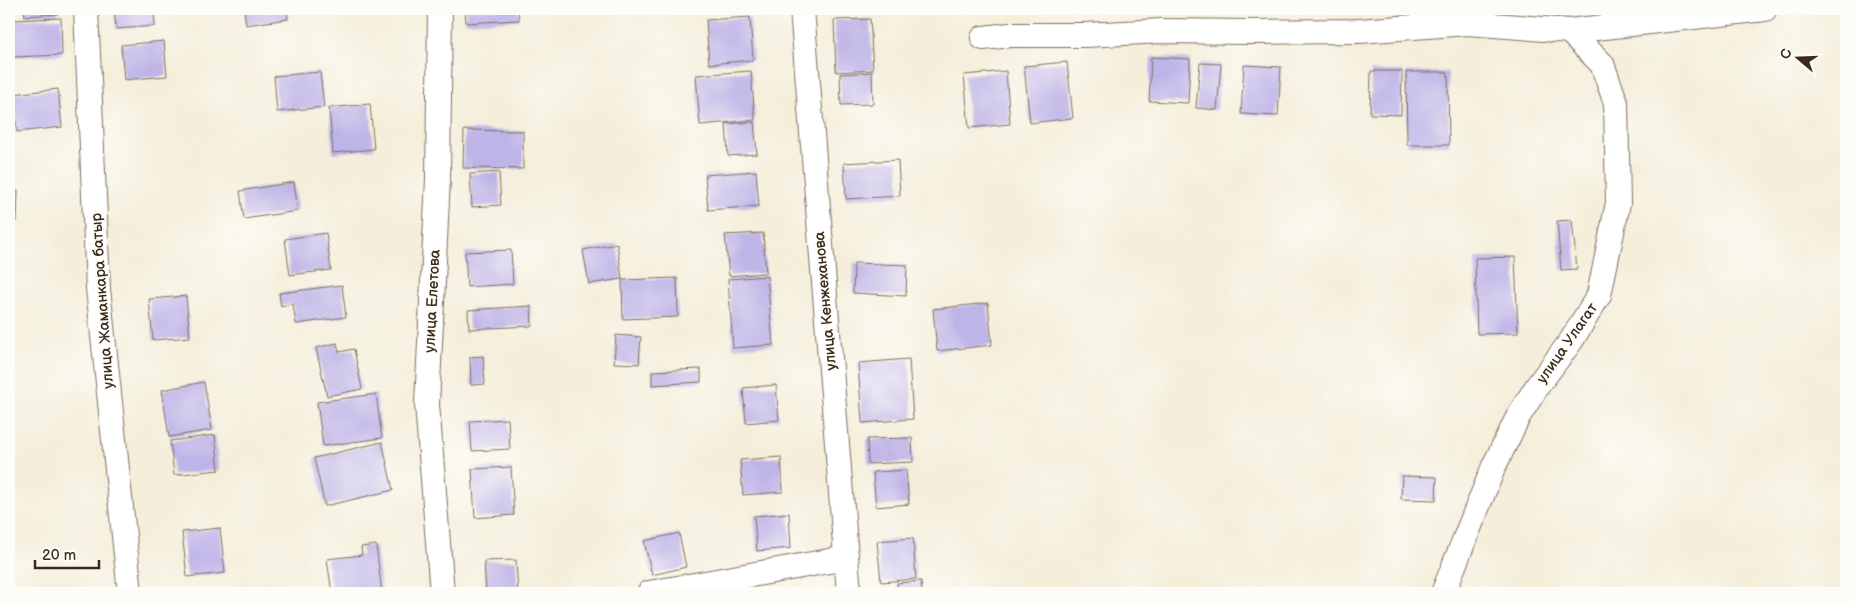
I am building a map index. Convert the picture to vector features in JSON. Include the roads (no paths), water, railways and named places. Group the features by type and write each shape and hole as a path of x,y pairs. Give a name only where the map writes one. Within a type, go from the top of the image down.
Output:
{"street":[{"name":"улица Жаманкара батыр","path":"86,9 98,288 130,593"},
{"name":"улица Елетова","path":"440,9 438,179 427,404 442,593"},
{"name":"улица Кенжеханова","path":"802,9 848,593"},
{"path":"983,38 1010,35 1086,35 1162,31 1359,30 1468,23 1569,32 1765,9"},
{"name":"улица Улагат","path":"1443,593 1494,466 1519,415 1538,385 1571,341 1599,295 1618,203 1616,103 1602,64 1569,32"},
{"path":"649,593 846,558"}]}
